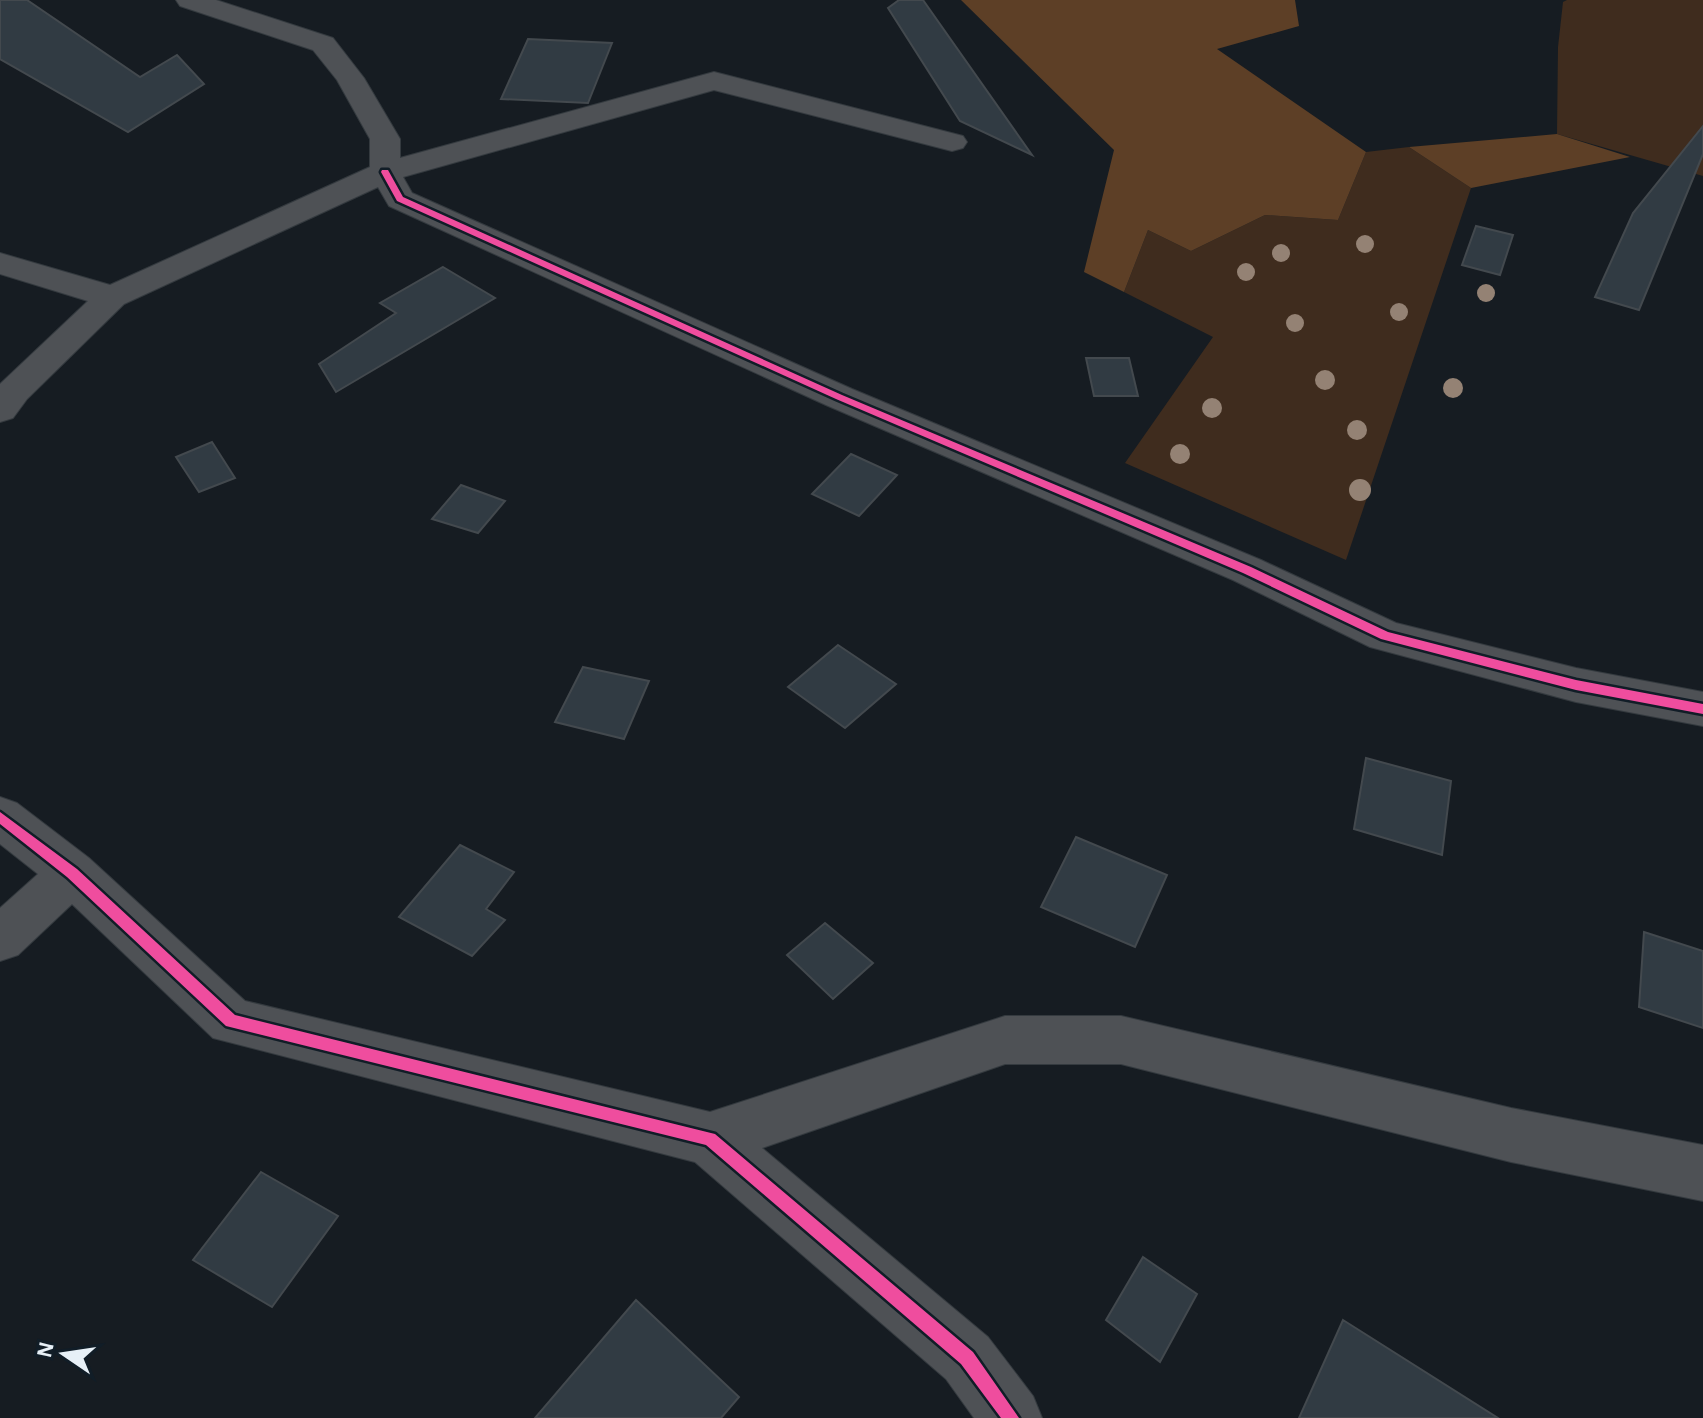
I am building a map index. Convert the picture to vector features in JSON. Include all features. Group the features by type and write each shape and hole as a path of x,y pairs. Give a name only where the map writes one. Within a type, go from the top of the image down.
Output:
{"street":[{"path":"189,0 323,44 350,78 385,139 385,172 400,199 839,397 1247,570 1385,636 1576,685 1703,709"},
{"path":"0,410 14,391 112,297 385,172 714,81 952,142"},
{"path":"0,263 112,297"},
{"path":"0,817 72,873 231,1021 710,1139 967,1358 1011,1418"},
{"path":"0,939 72,873"},
{"path":"710,1139 1005,1040 1121,1040 1511,1135 1703,1173"}],"shaded area":[{"path":"961,0 1295,0 1299,26 1217,49 1366,152 1338,220 1265,215 1191,251 1148,230 1124,292 1084,272 1114,150"},
{"path":"1703,0 1703,176 1557,134 1558,47 1563,2"},
{"path":"1557,134 1630,157 1471,188 1409,147"},
{"path":"1409,147 1471,188 1346,560 1125,463 1213,337 1124,292 1148,230 1191,251 1265,215 1338,220 1366,152"}],"building":[{"path":"0,0 27,0 140,77 177,55 204,84 128,132 0,59"},
{"path":"899,0 923,0 1032,155 960,121 888,8"},
{"path":"528,39 612,43 588,103 501,99"},
{"path":"1703,126 1703,154 1639,310 1595,297 1633,213"},
{"path":"1476,226 1513,235 1500,275 1462,265"},
{"path":"443,267 495,298 336,392 319,364 396,313 380,303"},
{"path":"1086,358 1129,358 1138,396 1094,396"},
{"path":"212,442 235,478 199,492 176,457"},
{"path":"851,454 897,475 859,516 812,494"},
{"path":"461,485 505,501 478,533 432,519"},
{"path":"838,645 896,684 845,728 788,687"},
{"path":"583,667 649,681 624,739 555,722"},
{"path":"1366,758 1451,781 1442,855 1354,829"},
{"path":"1076,837 1167,875 1135,947 1041,907"},
{"path":"460,845 514,872 486,909 505,920 472,956 399,917"},
{"path":"825,923 873,963 833,999 787,955"},
{"path":"1644,932 1703,951 1703,1028 1639,1007"},
{"path":"261,1172 338,1216 272,1307 193,1260"},
{"path":"1143,1257 1197,1294 1160,1362 1106,1320"},
{"path":"636,1300 739,1397 721,1418 535,1418"},
{"path":"1343,1320 1498,1418 1299,1418"}],"cycle path":[{"path":"385,172 400,199 839,397 1247,570 1385,636 1576,685 1703,709"},
{"path":"0,817 72,873 231,1021 710,1139 967,1358 1011,1418"}]}
